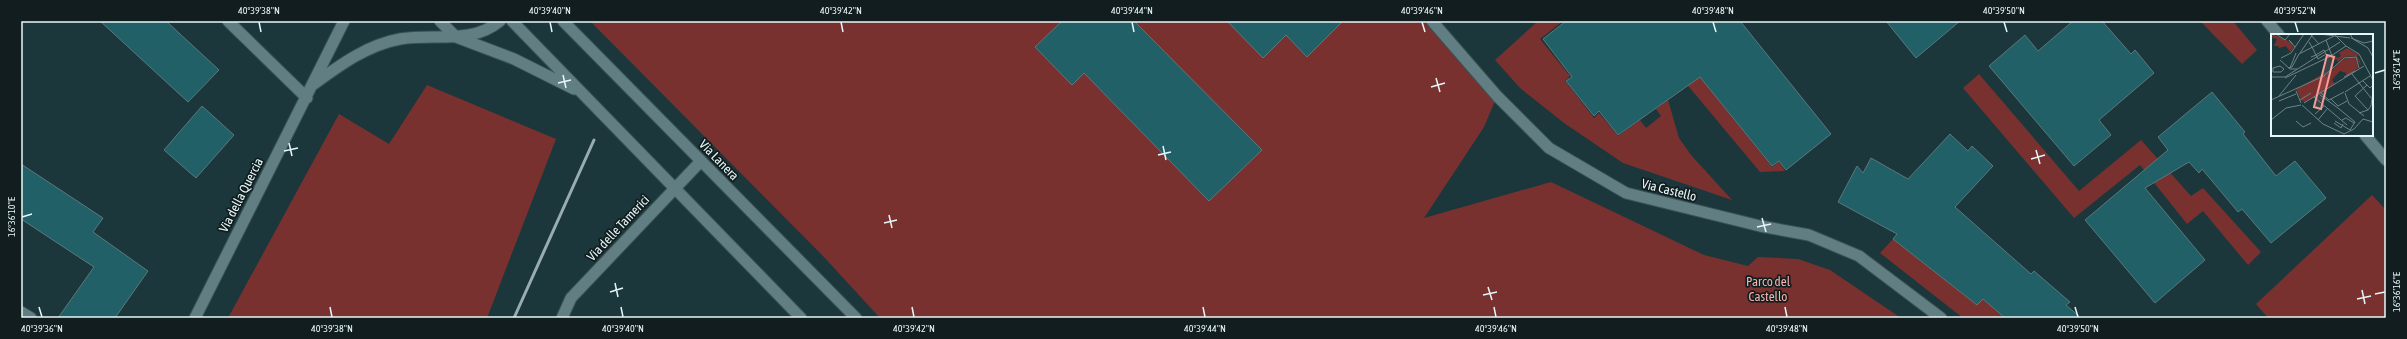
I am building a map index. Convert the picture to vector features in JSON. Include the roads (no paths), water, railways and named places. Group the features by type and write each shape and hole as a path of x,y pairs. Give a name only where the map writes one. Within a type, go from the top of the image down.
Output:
{"street":[{"path":"228,21 307,98"},
{"name":"Via della Quercia","path":"195,318 307,98 344,21"},
{"path":"440,21 456,37 514,59 581,92"},
{"path":"312,86 355,55 400,39 475,35 492,28 500,21"},
{"path":"512,21 801,318"},
{"name":"Via Lanera","path":"563,21 856,318"},
{"name":"Via Castello","path":"1432,21 1497,96 1549,148 1626,193 1760,226 1809,235 1859,256 1941,318"},
{"path":"2266,21 2278,34"},
{"path":"2366,136 2386,160"},
{"name":"Via delle Tamerici","path":"562,318 572,298 701,161"},
{"path":"21,312 31,318"}],"railway":[{"path":"514,318 594,140"}],"park label":[{"name":"Parco del Castello","path":"1768,288"}]}
